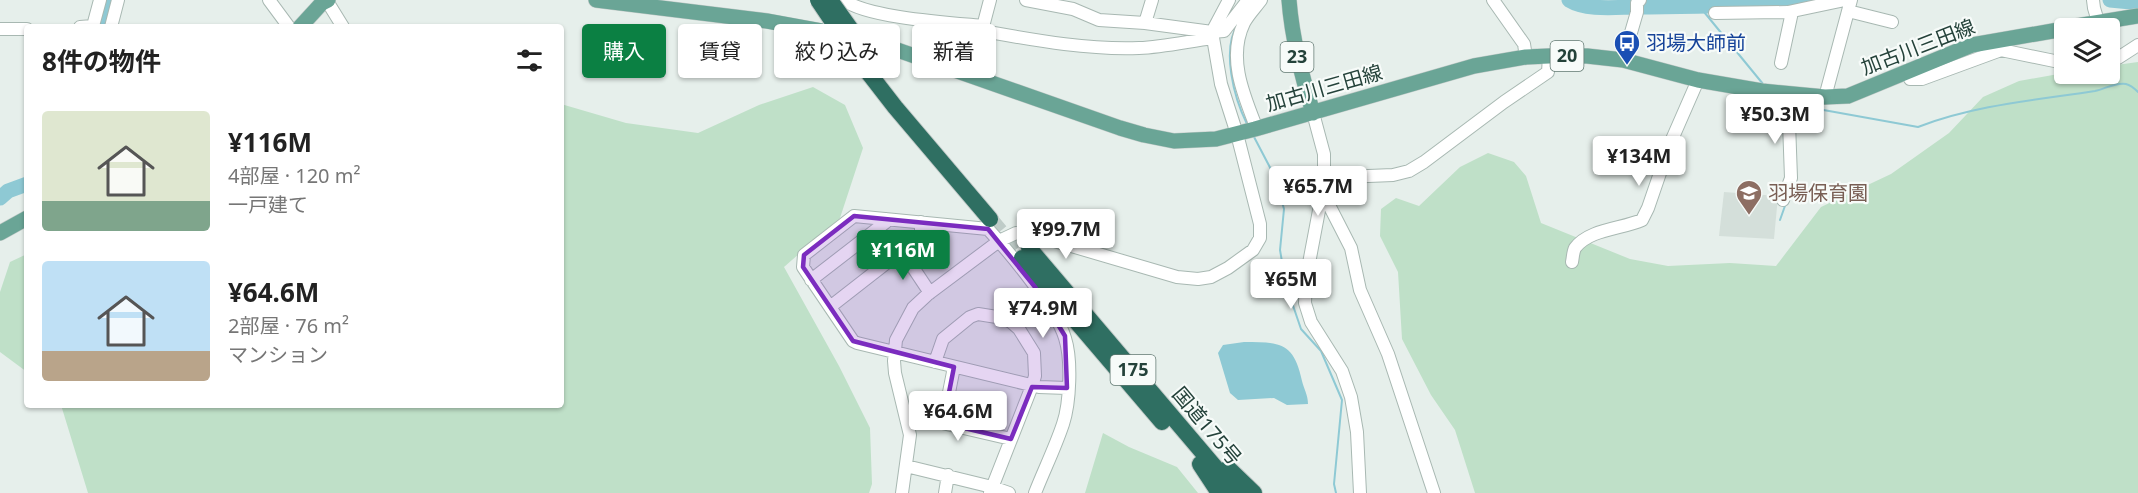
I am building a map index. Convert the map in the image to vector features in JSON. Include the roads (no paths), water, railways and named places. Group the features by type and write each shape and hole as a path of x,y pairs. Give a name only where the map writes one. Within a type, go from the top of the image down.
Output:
{"highway":[{"path":"818,0 857,58 895,107 996,218 874,62 830,0"},
{"name":"国道175号","path":"1222,493 1026,253 1179,424 1237,493"},
{"path":"1179,424 1197,435 1254,493"}],"main road":[{"path":"303,24 322,3 328,0"},
{"name":"加古川三田線","path":"596,0 767,21 827,32 886,46 912,55"},
{"name":"23","path":"1289,0 1291,28 1313,113"},
{"name":"加古川三田線","path":"2096,15 2138,16"},
{"name":"加古川三田線","path":"976,78 1144,135 1174,141 1200,141 1249,131 1474,66 1527,57 1587,56 1623,60 1698,80 1762,91 1826,97 1848,96 1972,45 2054,30"},
{"path":"0,233 24,220"}],"street":[{"path":"94,24 100,0"},
{"path":"112,24 118,0"},
{"path":"269,0 287,24"},
{"path":"328,0 341,24"},
{"path":"841,21 844,0 852,6 950,24"},
{"path":"984,24 990,0"},
{"path":"1026,0 1073,9 1099,20 1145,23 1213,35"},
{"path":"1145,23 1152,0"},
{"path":"1229,0 1213,35 1221,84 1249,131"},
{"path":"996,32 1051,43 1140,48 1224,31 1248,0"},
{"path":"902,493 910,435 895,373 896,340 913,308 999,241 1016,233 1051,240 1177,277 1198,279 1211,277 1253,250 1260,238 1260,224 1249,131 1236,58 1244,22 1261,0"},
{"path":"1493,0 1524,44 1527,57"},
{"path":"1826,97 1848,2"},
{"path":"1715,13 1792,12 1848,2 1892,22"},
{"path":"1623,60 1638,5"},
{"path":"1782,63 1792,12"},
{"path":"0,29 24,29"},
{"path":"2120,57 2138,45"},
{"path":"1906,72 1910,79 1922,79 2001,50 2054,61"},
{"path":"1434,493 1388,354 1360,290 1351,248 1329,201 1331,190 1338,180 1344,177 1393,175 1409,171 1424,162 1548,72 1549,56"},
{"path":"1572,262 1574,250 1581,242 1642,220 1670,144 1698,80"},
{"path":"1762,91 1789,123 1791,178 1783,200"},
{"path":"1313,113 1324,154 1323,184 1319,215 1305,279 1305,303 1311,322 1341,371 1351,397 1357,432 1360,493"},
{"path":"1319,215 1329,217 1334,215"},
{"path":"1035,493 1063,423 1067,388 1069,356 1065,336 1055,315 988,229 854,216 804,255 803,267 853,341 1032,386 1067,388"},
{"path":"811,280 886,222 886,219"},
{"path":"830,307 921,236 921,222"},
{"path":"902,251 930,293"},
{"path":"935,362 943,339 970,317 978,314 1003,318 1011,322 1019,329 1034,353 1035,376 1032,386 991,490"},
{"path":"943,423 954,367"},
{"path":"906,417 912,416 1011,439"},
{"path":"906,466 1009,493"},
{"path":"945,493 948,476"}],"water":[{"path":"1244,342 1276,344 1290,352 1299,368 1308,404 1287,405 1274,398 1238,400 1230,393 1218,353 1223,345"}],"waterway":[{"path":"103,24 108,0"},
{"path":"1569,0 1584,6 1611,8 1800,3 1813,0"},
{"path":"2110,0 2138,5"},
{"path":"1700,7 1763,84"},
{"path":"1238,24 1230,47 1231,74 1247,124"},
{"path":"1779,102 1918,127 1983,108 2095,91 2118,84 2128,85 2138,92"},
{"path":"1253,135 1275,177 1284,209 1280,250 1286,285 1301,329 1321,351 1342,400 1334,484 1336,493"},
{"path":"0,198 8,191 24,185"},
{"path":"1780,220 1786,203"}],"tunnel":[{"path":"990,219 1022,258"}],"place":[{"name":"羽場大師前","path":"1627,66"},
{"name":"羽場保育園","path":"1749,216"}]}
